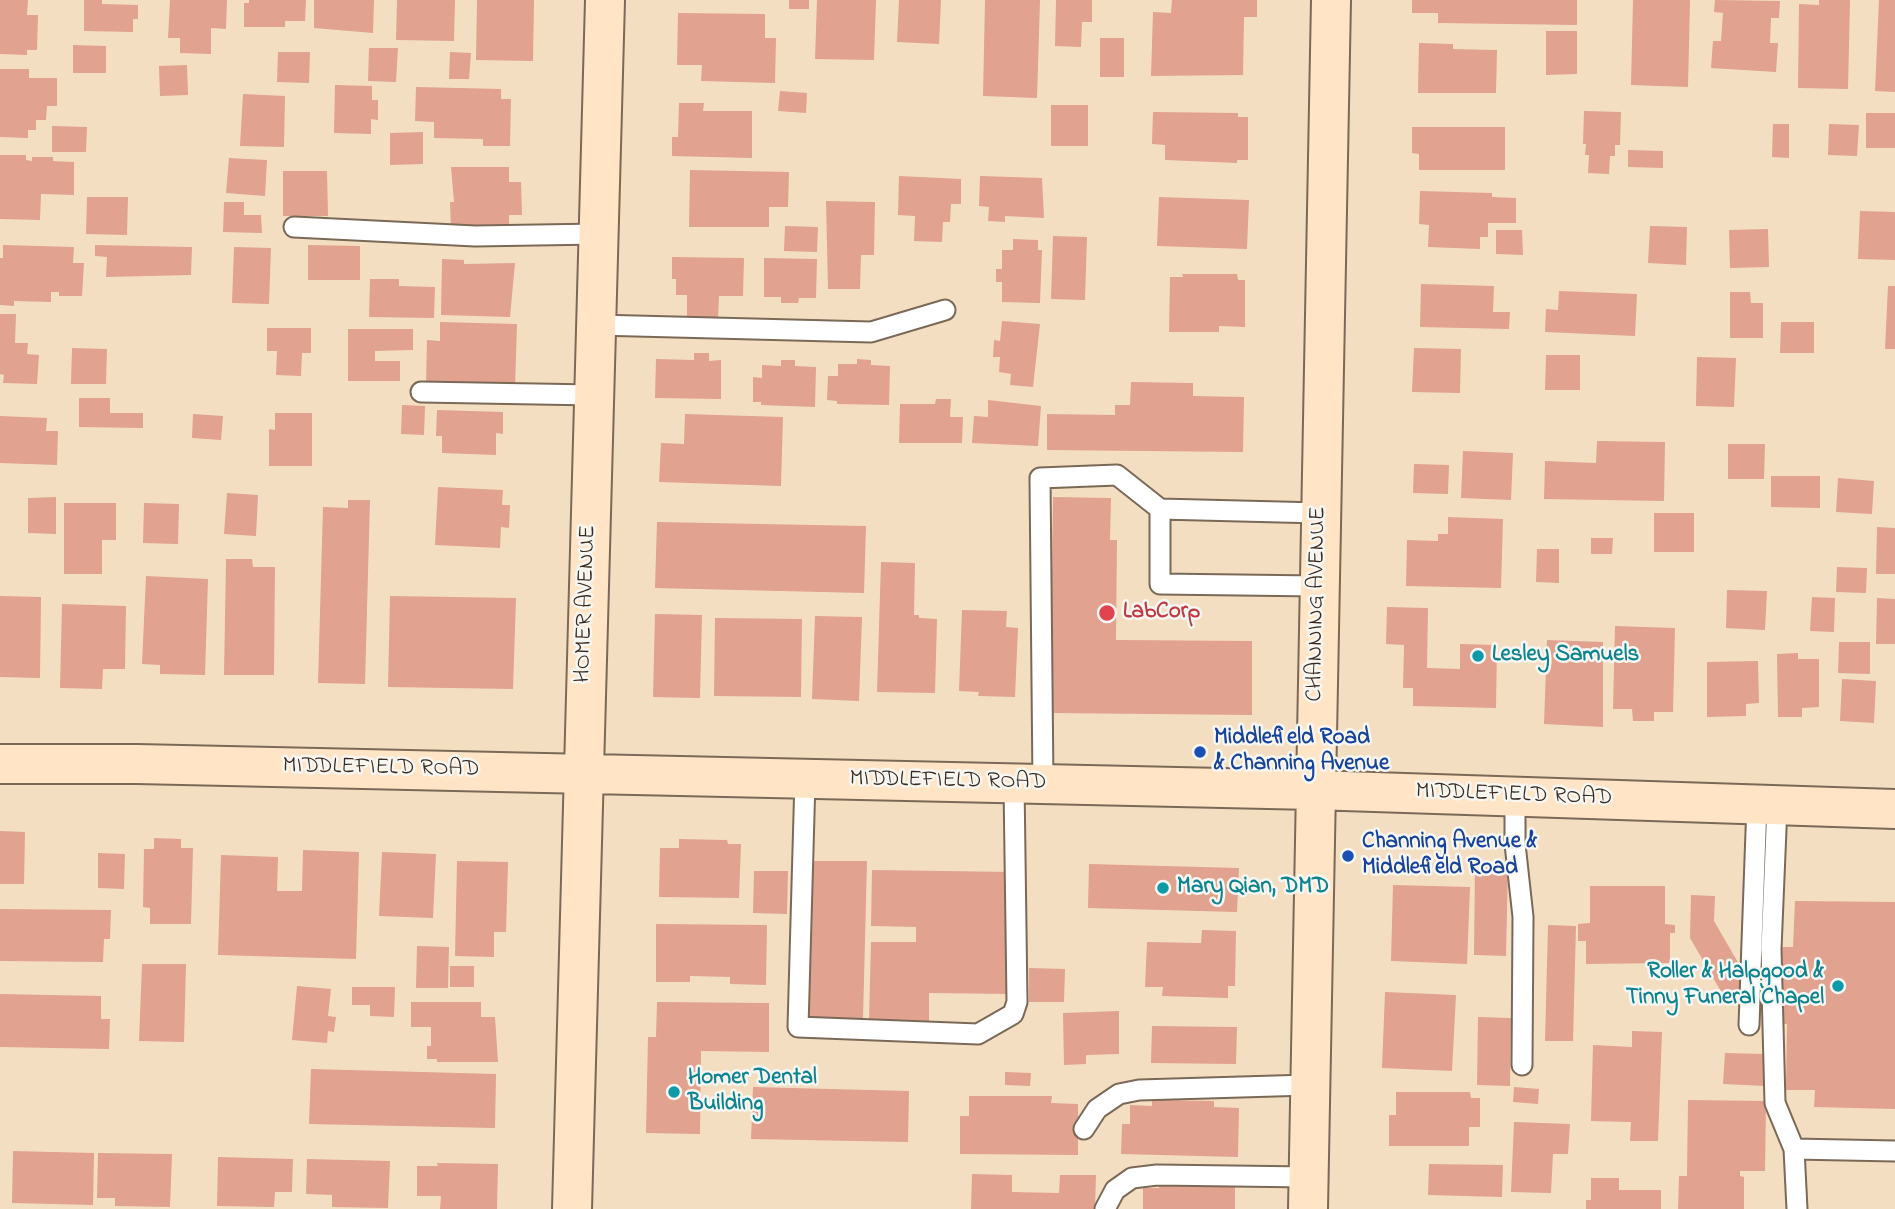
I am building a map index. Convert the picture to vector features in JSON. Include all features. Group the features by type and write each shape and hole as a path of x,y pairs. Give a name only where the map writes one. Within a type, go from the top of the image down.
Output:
{"street":[{"name":"HOMER AVENUE","path":"572,1209 605,0"},
{"name":"CHANNING AVENUE","path":"1308,1193 1313,790 1331,0"},
{"name":"MIDDLEFIELD ROAD","path":"0,764 1028,783 1895,808"}],"lane":[{"path":"294,227 475,236 598,234"},
{"path":"596,325 871,332 945,310"},
{"path":"421,392 594,395"},
{"path":"805,779 798,1027 978,1034 1013,1014 1017,1002 1040,478 1117,475 1160,509 1320,513"},
{"path":"1160,509 1160,584 1318,586"},
{"path":"1515,796 1515,844 1523,917 1522,1065"},
{"path":"1749,1025 1767,805"},
{"path":"1767,805 1774,1103 1794,1149 1797,1209"},
{"path":"1084,1129 1097,1110 1118,1094 1139,1090 1309,1085"},
{"path":"1794,1149 1895,1151"},
{"path":"1105,1209 1115,1190 1132,1178 1157,1175 1308,1193"}],"building":[{"path":"0,0 28,0 27,15 38,15 37,50 27,50 27,55 0,54"},
{"path":"84,0 102,0 102,4 138,5 138,19 133,19 133,32 84,31"},
{"path":"170,0 227,0 226,29 211,28 211,54 180,53 180,38 168,38"},
{"path":"249,0 306,0 305,21 285,21 285,27 244,27 244,3 249,3"},
{"path":"314,0 374,0 373,33 314,28"},
{"path":"397,0 455,0 454,41 396,40"},
{"path":"477,0 534,0 533,61 476,60"},
{"path":"789,0 809,0 809,9 789,9"},
{"path":"817,0 876,0 874,60 815,59"},
{"path":"899,0 941,0 939,44 897,42"},
{"path":"985,0 1040,0 1037,98 983,96"},
{"path":"1056,0 1092,0 1092,22 1082,22 1081,47 1055,46"},
{"path":"1172,0 1257,0 1257,17 1244,17 1243,75 1151,76 1153,12 1171,13"},
{"path":"1412,0 1577,0 1577,25 1438,23 1438,13 1412,13"},
{"path":"1633,0 1690,0 1688,87 1631,85"},
{"path":"1715,0 1780,1 1779,18 1771,18 1770,43 1778,43 1776,72 1711,68 1713,41 1721,41 1723,13 1714,12"},
{"path":"1819,0 1850,0 1848,89 1798,88 1799,4 1819,5"},
{"path":"1879,0 1895,0 1895,92 1875,91"},
{"path":"678,13 765,14 765,38 776,38 775,83 701,81 702,65 677,65"},
{"path":"1546,31 1577,31 1577,74 1546,75"},
{"path":"1100,38 1124,38 1124,77 1100,77"},
{"path":"1419,43 1453,44 1453,49 1497,50 1496,93 1418,93"},
{"path":"73,45 106,46 106,73 73,73"},
{"path":"369,48 398,48 396,82 368,81"},
{"path":"278,52 310,52 309,83 277,82"},
{"path":"450,52 471,53 469,79 449,79"},
{"path":"187,65 188,95 160,96 159,66"},
{"path":"0,69 29,69 29,78 57,78 57,106 47,106 46,120 36,120 36,130 28,130 28,138 0,137"},
{"path":"335,85 372,86 372,100 378,100 378,120 371,119 371,134 334,133"},
{"path":"416,87 501,89 501,99 511,99 510,146 483,146 483,139 434,138 434,122 415,121"},
{"path":"780,91 807,93 806,113 778,111"},
{"path":"243,94 285,96 284,147 240,146"},
{"path":"679,103 704,103 703,111 752,111 752,158 672,156 672,137 678,137"},
{"path":"1051,105 1088,105 1088,146 1051,146"},
{"path":"1584,111 1621,112 1620,145 1615,145 1615,156 1610,156 1609,174 1588,173 1589,155 1585,155 1586,144 1583,144"},
{"path":"1153,112 1238,113 1238,117 1248,117 1248,160 1237,160 1237,163 1165,160 1165,145 1152,144"},
{"path":"1866,113 1895,113 1895,148 1866,148"},
{"path":"1773,124 1789,124 1789,158 1772,157"},
{"path":"1829,124 1859,125 1857,156 1828,155"},
{"path":"52,126 87,127 86,152 52,152"},
{"path":"1412,127 1505,127 1505,170 1419,170 1419,154 1412,153"},
{"path":"423,132 423,164 390,165 390,133"},
{"path":"1628,150 1663,151 1663,168 1628,167"},
{"path":"0,155 26,155 26,160 32,161 32,157 53,157 53,161 74,162 74,195 41,194 40,220 0,219"},
{"path":"229,158 267,160 265,196 226,193"},
{"path":"451,167 509,167 509,182 521,182 522,215 509,215 509,230 451,230 450,202 454,202"},
{"path":"690,170 789,172 788,207 769,207 769,227 689,227"},
{"path":"283,171 327,171 328,216 283,216"},
{"path":"899,176 961,179 961,204 951,204 950,222 943,222 942,242 914,241 915,216 898,215"},
{"path":"980,176 1042,178 1044,218 1005,216 1005,222 988,221 989,207 979,206"},
{"path":"1420,191 1492,193 1492,197 1516,198 1516,223 1488,223 1488,237 1480,237 1480,249 1428,247 1429,225 1419,224"},
{"path":"87,197 128,197 127,235 86,234"},
{"path":"1159,197 1249,200 1247,249 1157,246"},
{"path":"826,201 875,202 874,255 861,255 860,289 828,289"},
{"path":"224,202 244,202 244,215 261,215 262,233 223,232"},
{"path":"1860,211 1895,212 1895,260 1858,259"},
{"path":"785,226 818,227 817,252 784,251"},
{"path":"1650,226 1687,227 1686,265 1648,263"},
{"path":"1768,229 1769,267 1730,268 1729,230"},
{"path":"1496,230 1522,230 1523,255 1496,254"},
{"path":"1053,236 1087,237 1085,300 1051,299"},
{"path":"1013,239 1038,240 1038,250 1042,250 1040,303 1002,302 1002,282 996,282 996,269 1002,269 1002,250 1013,250"},
{"path":"3,245 74,247 73,263 84,263 82,296 59,296 59,292 51,292 51,302 14,301 14,306 0,305 0,258 3,258"},
{"path":"95,245 192,247 191,275 106,277 107,257 95,256"},
{"path":"308,245 360,246 360,280 308,280"},
{"path":"234,247 271,248 269,304 232,303"},
{"path":"672,257 744,258 743,296 719,296 718,320 687,320 687,295 676,295 676,279 672,279"},
{"path":"764,258 817,259 816,298 799,298 798,303 781,303 781,297 764,297"},
{"path":"442,259 464,260 464,264 515,263 510,317 441,315"},
{"path":"1182,274 1237,274 1238,280 1245,280 1245,327 1219,326 1219,332 1169,332 1170,277 1183,277"},
{"path":"370,279 399,279 399,286 435,287 434,318 369,317"},
{"path":"1421,284 1494,286 1493,312 1510,312 1509,329 1420,327"},
{"path":"1888,286 1895,286 1895,349 1885,349"},
{"path":"1559,291 1637,294 1635,336 1545,332 1546,309 1558,310"},
{"path":"1730,292 1750,292 1751,303 1763,303 1763,338 1730,338"},
{"path":"0,314 16,314 15,343 28,343 27,354 39,355 37,384 3,383 4,375 0,374"},
{"path":"1002,321 1040,324 1033,387 1010,385 1011,374 999,372 1000,357 993,357 994,340 1000,341"},
{"path":"440,322 517,324 515,388 426,385 427,340 440,341"},
{"path":"1781,322 1814,322 1814,353 1780,353"},
{"path":"267,328 311,328 311,353 302,353 301,376 276,375 277,351 267,351"},
{"path":"348,329 413,329 413,350 375,351 375,361 400,361 400,381 348,381"},
{"path":"72,348 107,349 106,384 71,384"},
{"path":"1414,348 1461,349 1460,393 1412,392"},
{"path":"694,353 709,353 709,361 721,360 721,399 655,398 656,359 694,360"},
{"path":"1546,355 1580,355 1580,390 1545,390"},
{"path":"1697,357 1736,358 1734,407 1696,406"},
{"path":"857,359 871,360 871,365 890,366 889,405 837,404 837,401 827,400 828,376 838,376 838,364 857,364"},
{"path":"781,360 795,360 795,366 816,367 815,407 761,405 761,402 753,402 753,377 762,378 762,365 781,366"},
{"path":"1131,382 1193,383 1193,396 1244,397 1243,452 1047,450 1047,414 1115,415 1115,405 1130,405"},
{"path":"79,398 110,398 110,413 143,413 143,428 79,427"},
{"path":"936,399 951,399 950,417 963,417 962,443 899,443 900,404 935,404"},
{"path":"988,400 1041,406 1038,446 972,443 974,416 988,417"},
{"path":"402,405 425,406 424,435 401,434"},
{"path":"437,410 503,412 503,434 496,433 496,455 442,453 442,436 436,436"},
{"path":"275,413 312,413 312,466 269,466 269,429 275,430"},
{"path":"193,414 223,416 221,440 192,438"},
{"path":"685,414 783,417 781,486 659,482 661,443 684,444"},
{"path":"0,416 47,418 46,431 58,431 57,465 0,463"},
{"path":"1597,441 1665,442 1664,501 1544,499 1545,461 1596,463"},
{"path":"1728,444 1765,444 1764,479 1728,479"},
{"path":"1463,451 1513,453 1511,500 1461,498"},
{"path":"1414,464 1449,465 1448,494 1413,493"},
{"path":"1771,476 1820,476 1820,508 1771,507"},
{"path":"1838,478 1874,481 1872,514 1836,512"},
{"path":"438,487 503,490 502,505 510,505 509,528 501,527 500,548 435,545"},
{"path":"227,493 258,495 256,536 224,534"},
{"path":"56,497 56,534 28,533 28,498"},
{"path":"1053,497 1111,498 1110,540 1117,540 1116,640 1252,641 1252,715 1050,713"},
{"path":"348,500 370,500 365,684 318,683 323,507 348,508"},
{"path":"64,503 116,503 116,540 102,540 102,574 64,574"},
{"path":"144,503 179,504 178,544 143,543"},
{"path":"1654,513 1694,513 1694,552 1654,552"},
{"path":"1448,517 1503,519 1501,588 1406,586 1407,540 1438,541 1438,534 1448,534"},
{"path":"657,522 866,526 864,593 655,588"},
{"path":"1877,527 1895,528 1895,574 1876,574"},
{"path":"1591,538 1613,538 1612,554 1591,554"},
{"path":"1537,549 1559,549 1559,583 1536,582"},
{"path":"226,559 252,559 253,567 275,567 274,675 224,675"},
{"path":"881,562 915,563 914,615 937,619 935,693 877,692"},
{"path":"1837,567 1867,568 1866,593 1836,592"},
{"path":"146,576 208,579 205,675 160,674 160,665 142,664"},
{"path":"1727,590 1767,591 1765,630 1726,628"},
{"path":"0,596 41,597 40,678 0,677"},
{"path":"390,596 516,598 513,689 388,687"},
{"path":"1812,597 1835,598 1834,632 1810,631"},
{"path":"1877,598 1895,599 1895,644 1876,644"},
{"path":"62,604 126,606 125,669 103,669 102,689 60,688"},
{"name":"Lesley Samuels","path":"1387,607 1428,608 1427,668 1460,669 1460,644 1497,645 1496,708 1413,706 1413,688 1403,688 1404,645 1386,644"},
{"path":"962,610 1007,611 1006,627 1018,628 1015,697 978,696 979,692 959,691"},
{"path":"655,614 702,615 700,698 653,697"},
{"path":"815,616 862,617 859,701 812,699"},
{"path":"715,618 802,619 801,697 714,696"},
{"path":"1615,626 1675,628 1673,712 1654,712 1654,721 1633,721 1632,709 1613,709"},
{"path":"1547,640 1603,642 1603,727 1544,724"},
{"path":"1839,642 1870,642 1870,674 1838,673"},
{"path":"1798,653 1798,659 1819,659 1819,707 1802,708 1802,717 1778,717 1777,654"},
{"path":"1758,661 1759,703 1746,704 1746,716 1707,717 1707,662"},
{"path":"1842,679 1876,681 1874,723 1840,721"},
{"path":"0,831 25,832 24,884 0,884"},
{"path":"154,838 181,839 181,848 193,848 191,924 150,924 150,908 143,907 144,849 154,849"},
{"path":"679,839 727,840 728,844 741,844 739,898 659,897 660,848 679,848"},
{"path":"303,850 359,852 356,959 218,955 221,855 278,857 277,891 302,891"},
{"path":"382,852 436,854 433,918 379,916"},
{"path":"98,853 125,854 124,889 98,888"},
{"path":"457,861 508,862 506,932 494,932 494,957 455,956"},
{"path":"809,861 867,861 863,1019 806,1018"},
{"name":"Mary Qian, DMD","path":"1089,864 1239,868 1237,912 1088,908"},
{"path":"1475,865 1508,865 1506,956 1474,955"},
{"path":"872,870 1014,872 1012,994 929,993 929,1021 869,1020 871,942 916,942 916,927 871,926"},
{"path":"754,871 788,871 787,914 753,913"},
{"path":"1393,885 1470,887 1467,964 1391,961"},
{"path":"1590,886 1665,886 1665,924 1675,925 1675,933 1670,933 1670,963 1586,964 1586,941 1578,941 1578,924 1590,923"},
{"path":"1691,895 1715,896 1714,921 1740,966 1745,966 1744,994 1726,1000 1690,938"},
{"name":"Roller & Halpgood & Tinny Funeral Chapel","path":"1795,901 1895,902 1895,1109 1814,1107 1815,1090 1786,1090 1787,1024 1780,1024 1781,947 1793,947"},
{"path":"0,909 111,910 110,939 104,939 103,962 0,961"},
{"path":"656,924 767,925 766,985 730,984 730,977 690,976 690,982 656,982"},
{"path":"1548,925 1576,926 1573,1041 1545,1041"},
{"path":"1202,930 1236,931 1235,986 1228,986 1228,998 1162,996 1163,987 1145,987 1147,942 1201,943"},
{"path":"417,946 449,947 448,988 416,988"},
{"path":"142,964 186,964 184,1042 139,1041"},
{"path":"450,966 474,966 474,987 450,987"},
{"path":"1029,968 1065,969 1064,1002 1029,1002"},
{"path":"297,986 331,989 328,1016 336,1017 334,1032 328,1031 327,1043 292,1040"},
{"path":"352,987 395,987 394,1017 370,1016 370,1005 352,1005"},
{"path":"1385,992 1456,995 1452,1071 1382,1068"},
{"path":"0,994 101,996 101,1019 110,1019 109,1049 0,1047"},
{"path":"411,1002 481,1002 481,1017 495,1017 498,1062 437,1062 437,1059 427,1059 427,1046 431,1046 431,1027 411,1027"},
{"name":"Homer Dental Building","path":"657,1002 769,1003 769,1052 701,1051 700,1134 646,1133 648,1037 656,1037"},
{"path":"1119,1011 1119,1054 1086,1055 1086,1064 1064,1065 1063,1013"},
{"path":"1478,1017 1511,1018 1510,1086 1477,1085"},
{"path":"1152,1026 1237,1027 1236,1064 1151,1063"},
{"path":"1632,1031 1662,1032 1658,1141 1630,1141 1631,1122 1591,1121 1593,1045 1632,1047"},
{"path":"1725,1053 1766,1054 1765,1086 1723,1084"},
{"path":"311,1069 496,1074 495,1128 309,1124"},
{"path":"1005,1072 1031,1073 1030,1086 1005,1085"},
{"name":"Homer Dental Building","path":"753,1087 909,1091 908,1142 751,1139"},
{"path":"1514,1087 1539,1089 1538,1104 1513,1102"},
{"path":"1396,1092 1470,1092 1471,1098 1480,1098 1480,1127 1469,1127 1469,1146 1389,1146 1389,1115 1396,1115"},
{"path":"969,1096 1052,1096 1051,1103 1078,1104 1078,1155 960,1154 960,1116 969,1116"},
{"path":"1152,1100 1214,1101 1214,1107 1239,1108 1238,1157 1121,1154 1122,1124 1130,1124 1130,1105 1152,1106"},
{"path":"1688,1100 1766,1101 1765,1171 1740,1171 1740,1176 1744,1177 1744,1209 1678,1209 1679,1176 1687,1176"},
{"path":"1514,1122 1570,1124 1568,1154 1553,1154 1551,1193 1511,1192"},
{"path":"13,1151 94,1153 93,1205 12,1203"},
{"path":"98,1153 172,1154 170,1207 115,1206 115,1198 97,1198"},
{"path":"218,1157 293,1159 292,1192 275,1192 274,1207 217,1206"},
{"path":"307,1159 390,1161 388,1208 332,1207 332,1195 306,1194"},
{"path":"437,1163 498,1164 497,1209 440,1209 441,1196 417,1196 417,1166 438,1166"},
{"path":"1429,1164 1503,1165 1502,1197 1428,1195"},
{"path":"972,1174 1012,1175 1012,1192 1059,1193 1060,1175 1096,1175 1095,1209 971,1209"},
{"path":"1591,1178 1619,1178 1619,1190 1661,1190 1661,1209 1586,1209 1586,1200 1591,1200"},
{"path":"1159,1183 1235,1184 1235,1209 1143,1209 1143,1188 1159,1188"}],"place":[{"name":"LabCorp","path":"1107,613"},
{"name":"Lesley Samuels","path":"1478,656"},
{"name":"Middlefield Road & Channing Avenue","path":"1200,752"},
{"name":"Channing Avenue & Middlefield Road","path":"1348,856"},
{"name":"Mary Qian, DMD","path":"1163,888"},
{"name":"Roller & Halpgood & Tinny Funeral Chapel","path":"1838,986"},
{"name":"Homer Dental Building","path":"674,1092"}]}
